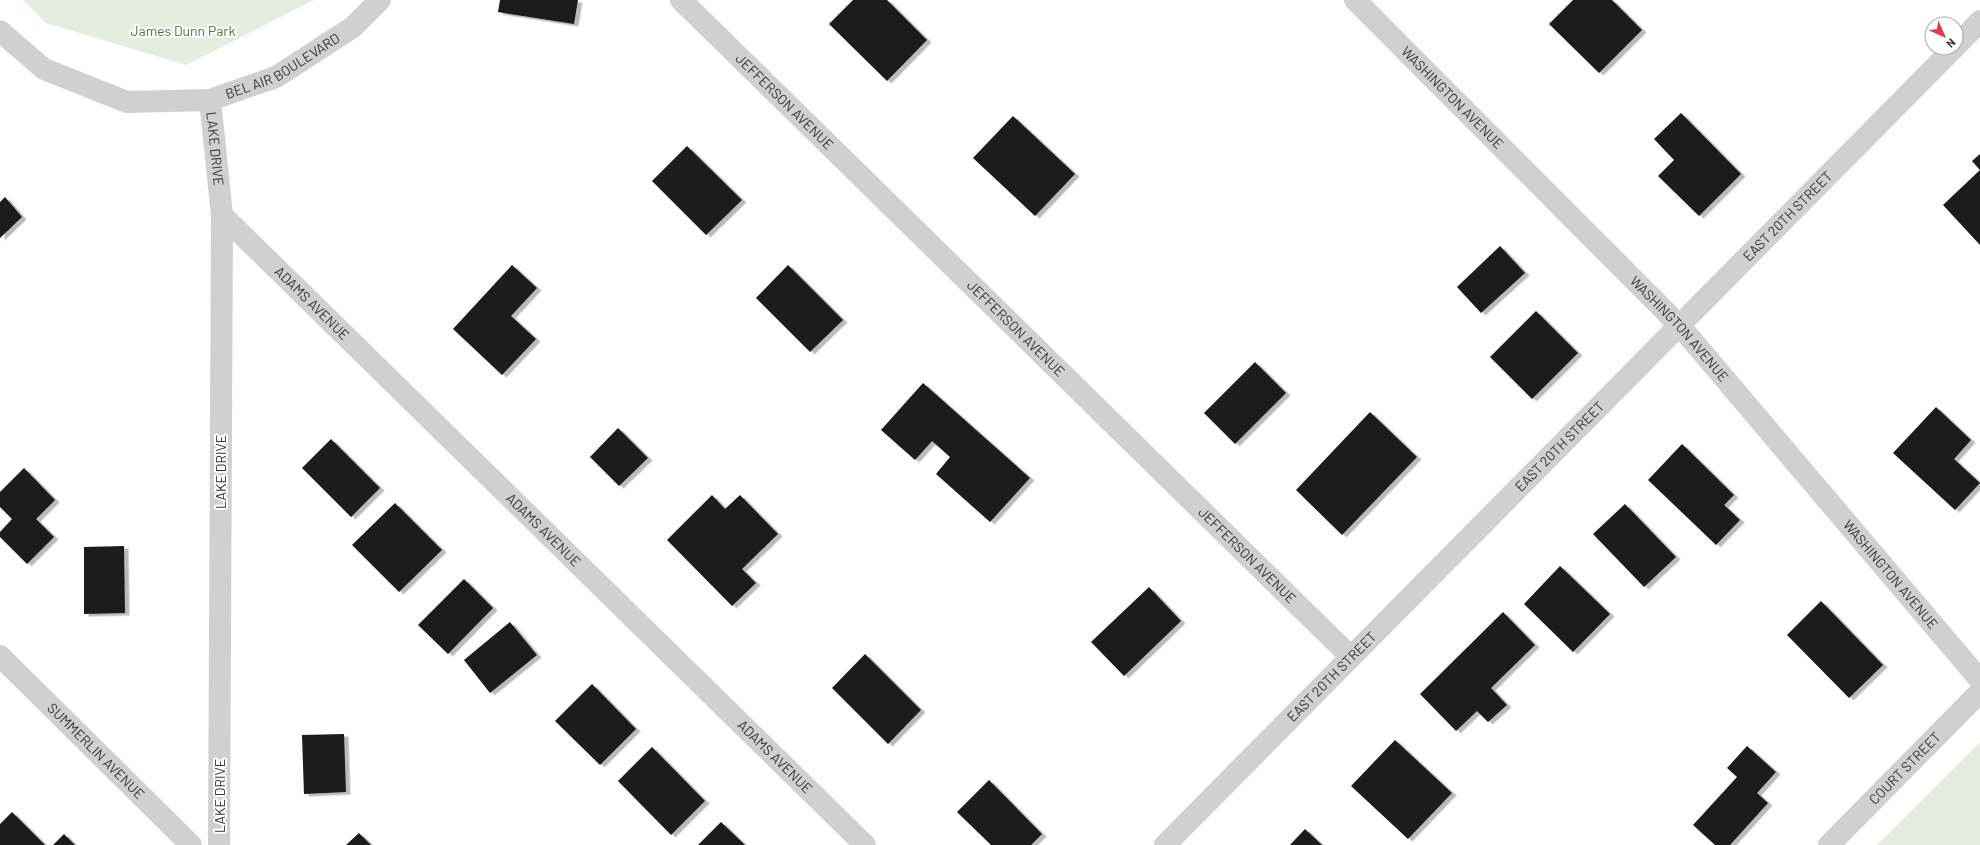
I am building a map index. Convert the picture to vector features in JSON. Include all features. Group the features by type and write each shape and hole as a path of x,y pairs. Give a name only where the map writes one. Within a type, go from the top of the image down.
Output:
{"street":[{"name":"BEL AIR BOULEVARD","path":"0,31 44,69 127,102 210,100 276,77 353,27 380,0"},
{"name":"JEFFERSON AVENUE","path":"681,0 1351,657"},
{"name":"WASHINGTON AVENUE","path":"1355,0 1680,326 1980,680"},
{"path":"1964,38 1980,22"},
{"name":"EAST 20TH STREET","path":"1166,845 1946,56"},
{"name":"LAKE DRIVE","path":"210,100 222,215 219,845"},
{"name":"ADAMS AVENUE","path":"222,215 865,845"},
{"name":"SUMMERLIN AVENUE","path":"0,656 191,845"},
{"name":"COURT STREET","path":"1829,845 1980,692"}],"green space":[{"name":"James Dunn Park","path":"23,0 314,0 186,65 46,23"},
{"path":"1980,742 1980,845 1877,845"}],"building":[{"path":"500,0 578,0 574,24 498,12"},
{"path":"853,0 887,0 927,40 887,81 829,24"},
{"path":"1573,0 1612,0 1642,30 1599,73 1549,24"},
{"path":"1681,113 1741,174 1699,216 1658,176 1674,160 1654,139"},
{"path":"1013,116 1075,174 1035,216 973,158"},
{"path":"687,146 742,200 706,235 652,181"},
{"path":"1980,154 1980,170 1972,161"},
{"path":"1980,170 1980,245 1943,205"},
{"path":"5,197 22,217 0,238 0,202"},
{"path":"1500,246 1525,273 1481,313 1457,287"},
{"path":"512,265 537,288 511,316 536,339 502,375 453,329"},
{"path":"788,265 843,320 810,352 756,298"},
{"path":"1536,311 1578,353 1532,399 1490,357"},
{"path":"1255,362 1286,393 1235,444 1204,413"},
{"path":"923,383 1030,478 990,522 936,474 950,457 932,441 915,460 881,430"},
{"path":"1936,407 1971,440 1954,459 1980,483 1955,510 1893,453"},
{"path":"1370,412 1417,457 1342,535 1296,490"},
{"path":"618,428 648,458 619,486 590,457"},
{"path":"331,439 380,488 351,517 302,468"},
{"path":"1682,444 1734,495 1724,505 1740,520 1716,545 1648,480"},
{"path":"24,468 55,500 36,519 54,537 27,564 0,537 0,532 12,519 0,507 0,492"},
{"path":"712,495 725,509 740,495 778,534 742,569 756,583 732,606 667,540"},
{"path":"395,503 442,550 399,592 352,545"},
{"path":"1625,504 1676,557 1644,587 1593,534"},
{"path":"124,546 125,613 84,614 84,547"},
{"path":"1560,566 1610,614 1573,652 1524,604"},
{"path":"464,579 493,608 448,654 418,625"},
{"path":"1149,587 1181,621 1124,676 1091,642"},
{"path":"1821,601 1883,665 1849,698 1787,635"},
{"path":"1503,612 1535,645 1491,688 1507,705 1488,722 1477,711 1456,731 1420,694"},
{"path":"510,622 537,655 490,693 464,660"},
{"path":"865,654 921,710 888,744 832,688"},
{"path":"592,684 636,729 600,765 555,721"},
{"path":"344,734 346,792 304,794 302,735"},
{"path":"1395,740 1452,793 1408,839 1351,786"},
{"path":"1747,746 1776,772 1757,793 1768,803 1730,845 1715,845 1693,825 1737,777 1727,768"},
{"path":"652,747 705,801 671,835 618,781"},
{"path":"989,780 1042,834 1031,845 991,845 957,812"},
{"path":"12,812 45,845 0,845 0,824"},
{"path":"721,822 745,845 698,845"},
{"path":"1305,829 1322,845 1290,845"},
{"path":"359,833 371,845 346,845"},
{"path":"64,834 75,845 53,845"}]}
